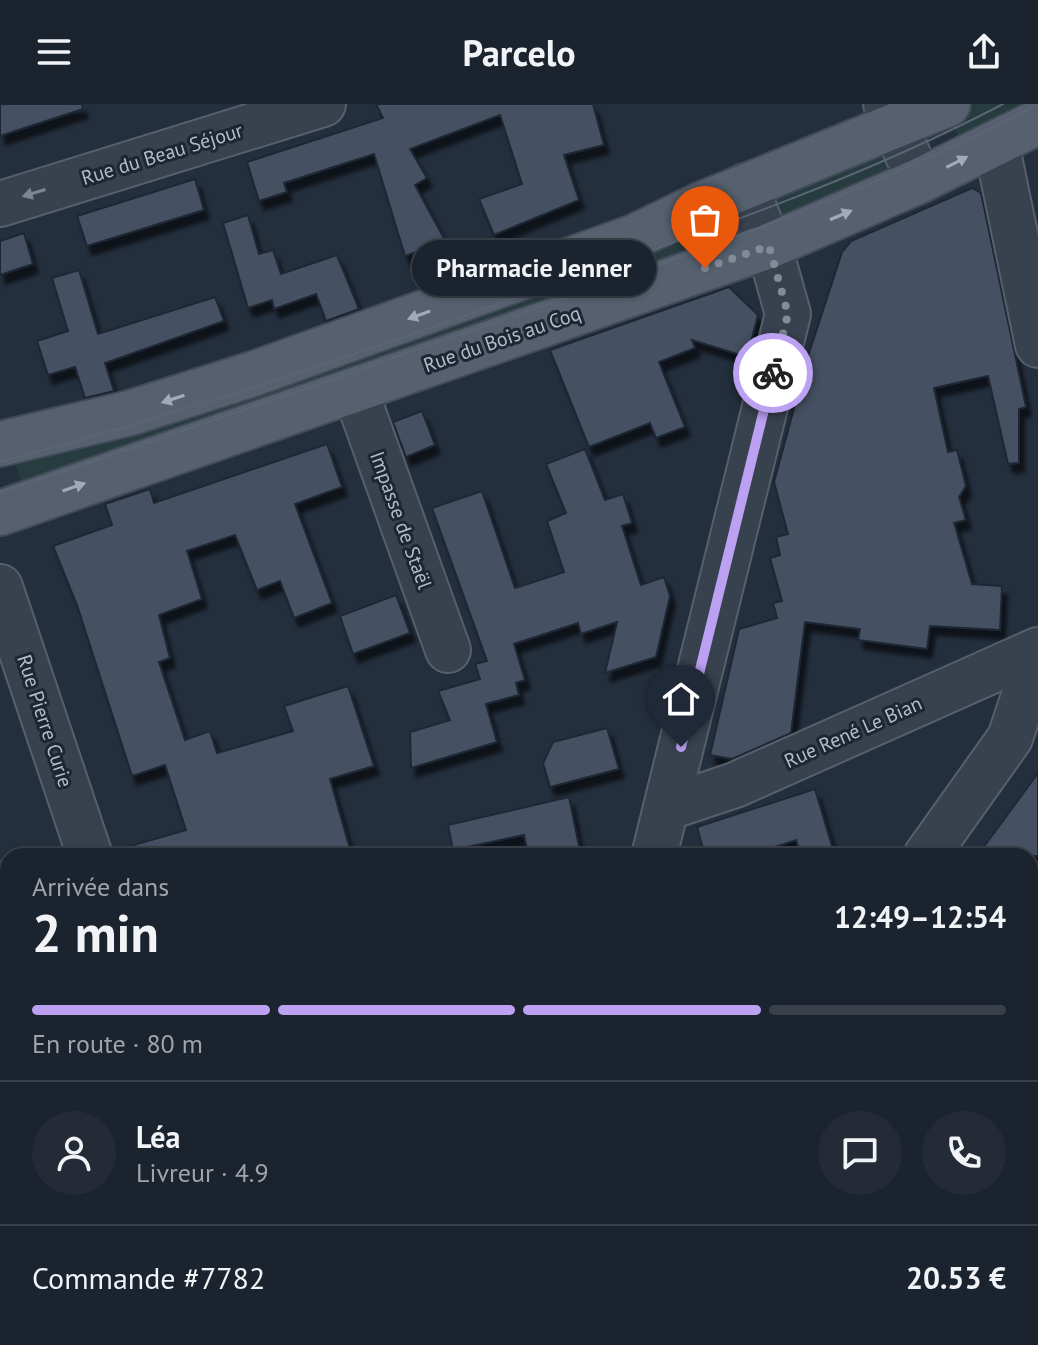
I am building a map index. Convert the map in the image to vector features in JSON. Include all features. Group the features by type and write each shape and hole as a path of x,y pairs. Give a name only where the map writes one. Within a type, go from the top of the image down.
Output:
{"main road":[{"path":"0,444 130,413 253,374 634,237 890,114 948,104"},
{"name":"Rue du Bois au Coq","path":"0,513 769,246 919,181 1038,122"}],"street":[{"name":"Rue du Beau Séjour","path":"0,204 323,104"},
{"path":"890,114 919,181"},
{"path":"996,143 1038,345"},
{"path":"656,848 788,314 769,246 745,186"},
{"name":"Impasse de Staël","path":"355,390 448,650"},
{"name":"Rue Pierre Curie","path":"0,587 87,848"},
{"path":"932,848 1010,738 1038,652"},
{"name":"Rue René Le Bian","path":"666,808 735,785 1038,652"}],"green space":[{"path":"974,104 1038,104 965,149 946,114"},
{"path":"880,147 893,169 782,219 773,198"},
{"path":"694,218 707,256 25,493 11,451"}],"building":[{"path":"0,104 82,104 83,109 0,136"},
{"path":"376,104 593,104 604,145 564,155 579,200 494,235 479,199 522,184 500,115 410,149 427,178 415,185 446,242 405,256 374,154 284,183 287,192 259,201 247,162 383,118"},
{"path":"195,179 204,210 87,246 77,216"},
{"path":"972,188 981,193 1026,407 1019,409 1019,463 1008,464 988,376 934,388 948,452 957,450 966,486 959,497 966,520 954,523 972,584 1002,586 1000,630 930,626 927,649 858,640 860,629 805,622 791,733 732,759 710,755 739,629 777,618 773,603 782,601 770,558 780,555 776,537 788,534 774,482 809,353 842,252 851,241"},
{"path":"248,215 259,254 273,250 281,274 337,255 359,309 326,321 316,294 274,309 272,300 248,308 223,223"},
{"path":"24,233 33,264 0,275 0,241"},
{"path":"79,270 98,334 215,297 224,321 105,363 114,391 85,398 75,367 48,375 37,341 68,331 52,278"},
{"path":"729,287 758,315 747,357 692,340 695,348 659,362 685,427 656,438 650,423 589,447 550,350"},
{"path":"422,411 435,445 406,457 393,422"},
{"path":"327,444 342,487 295,504 332,603 294,618 280,581 257,590 235,535 187,551 202,599 159,615 170,658 159,662 185,740 210,731 217,753 293,731 284,706 348,686 374,766 330,779 350,848 123,848 186,830 165,765 132,776 77,605 53,546 112,525 105,504 150,489 154,503"},
{"path":"585,449 605,500 623,494 632,523 622,526 641,585 664,577 670,596 656,657 605,673 617,622 581,634 578,623 514,644 525,680 516,683 519,695 486,704 497,742 411,768 410,732 450,720 438,691 480,679 475,664 487,661 432,508 482,491 515,588 564,572 547,521 566,513 546,464"},
{"path":"396,595 410,633 353,654 340,616"},
{"path":"607,728 619,769 550,787 543,763 553,742"},
{"path":"1038,773 1038,848 983,848"},
{"path":"815,789 833,848 798,848 796,840 772,848 703,848 697,827"},
{"path":"569,797 579,848 526,848 524,835 453,848 448,825"}],"tram line":[{"path":"0,462 270,382 655,249 832,183 1003,104"},
{"path":"0,492 583,292 781,220 911,166 1038,104"}],"way so far":[{"path":"705,268 769,246 788,314 773,373"}],"place":[{"name":"Pharmacie Jenner","path":"705,268"}],"route":[{"path":"681,747 773,373"}]}
